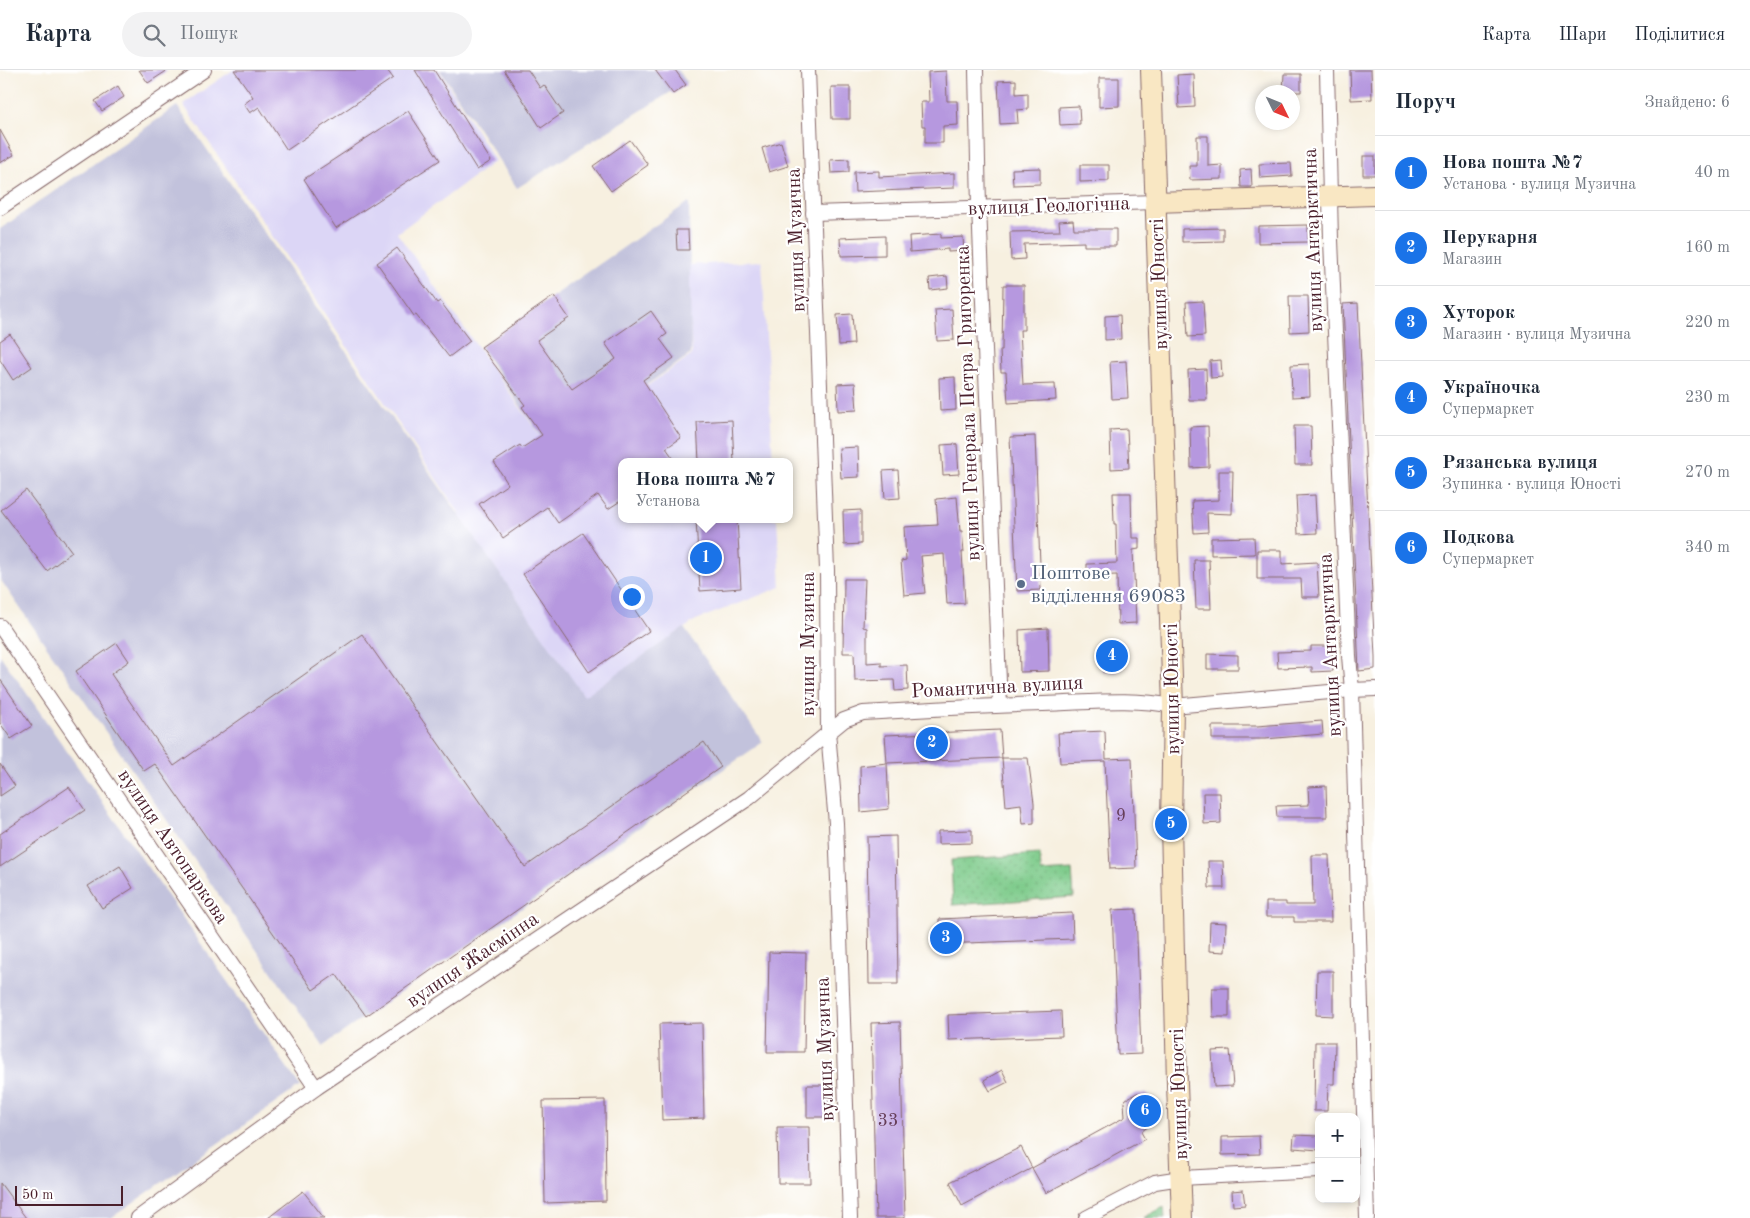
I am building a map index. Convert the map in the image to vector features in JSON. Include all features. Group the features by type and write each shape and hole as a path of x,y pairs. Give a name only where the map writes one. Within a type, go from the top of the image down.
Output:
{"street":[{"path":"0,208 204,70"},
{"name":"вулиця Музична","path":"808,70 827,570 828,732 836,823 850,1218"},
{"name":"вулиця Генерала Петра Григоренка","path":"976,70 979,207 1000,705"},
{"name":"вулиця Юності","path":"1151,70 1173,706 1172,833 1177,1084 1182,1218"},
{"name":"вулиця Антарктична","path":"1327,70 1330,197 1352,690 1367,1218"},
{"name":"вулиця Геологічна","path":"813,213 1375,195"},
{"name":"вулиця Автопаркова","path":"0,626 316,1088"},
{"name":"Романтична вулиця","path":"828,732 844,720 863,713 1128,700 1156,702 1173,706 1375,689"},
{"name":"вулиця Жасмінна","path":"138,1218 316,1088 749,798 828,732"},
{"path":"1086,1218 1155,1182 1181,1178 1315,1171"}],"shaded area":[{"path":"233,70 439,70 495,161 397,233 550,450 504,484 692,355 687,265 762,261 773,458 618,458 618,523 777,523 781,587 696,620 584,697 459,515 183,104"},
{"path":"440,70 678,70 687,82 517,188"},
{"path":"177,106 584,696 684,628 763,742 323,1046 0,579 0,229"},
{"path":"689,202 691,354 551,451 480,347"},
{"path":"0,655 300,1086 111,1218 0,1218"}],"green space":[{"path":"1040,854 1041,872 1072,870 1074,897 953,905 951,860"},
{"path":"1164,1207 1165,1218 1143,1218"}],"building":[{"path":"139,70 168,70 148,83"},
{"path":"234,70 387,70 393,78 287,150 259,107 250,113 244,104 253,97"},
{"path":"415,70 434,70 491,161 477,170"},
{"path":"504,70 528,70 540,88 544,85 563,113 541,128"},
{"path":"655,70 675,70 686,85 673,94"},
{"path":"1350,70 1371,70 1372,99 1351,100"},
{"path":"946,71 947,101 957,101 958,125 943,126 943,143 925,143 925,126 922,126 921,102 929,102 928,72"},
{"path":"1194,74 1195,107 1179,108 1177,75"},
{"path":"1284,74 1301,74 1301,92 1300,85 1283,85"},
{"path":"1099,78 1119,78 1119,106 1099,107"},
{"path":"1016,80 1016,94 1028,93 1028,109 1017,110 1018,123 1000,124 998,81"},
{"path":"118,86 124,97 102,111 95,101"},
{"path":"831,87 850,87 850,119 832,119"},
{"path":"1079,106 1080,124 1060,125 1059,107"},
{"path":"408,111 440,160 336,228 304,179"},
{"path":"0,130 14,155 0,163"},
{"path":"1197,136 1208,136 1208,166 1222,165 1222,179 1190,180 1189,166 1197,166"},
{"path":"630,140 648,165 611,191 593,166"},
{"path":"781,142 788,166 769,172 762,148"},
{"path":"1363,156 1375,156 1375,175 1363,175"},
{"path":"849,159 849,172 831,173 830,160"},
{"path":"1291,163 1292,176 1260,178 1259,164"},
{"path":"1080,165 1109,165 1109,181 1080,182"},
{"path":"1040,168 1040,184 1013,185 1012,169"},
{"path":"1251,169 1252,187 1241,187 1240,170"},
{"path":"879,171 879,177 954,173 954,188 855,192 854,172"},
{"path":"1073,220 1074,229 1116,229 1116,246 1084,246 1084,242 1024,244 1025,259 1011,260 1010,232 1060,231 1059,221"},
{"path":"1308,225 1308,242 1258,243 1258,226"},
{"path":"1223,228 1223,241 1182,242 1182,229"},
{"path":"676,230 688,230 689,250 677,250"},
{"path":"941,234 941,238 963,237 964,251 948,252 948,249 910,252 909,236"},
{"path":"885,236 885,255 841,256 840,238"},
{"path":"397,248 437,303 440,301 470,341 449,357 416,315 414,316 377,263"},
{"path":"947,276 948,288 930,290 929,278"},
{"path":"1003,285 1024,285 1024,330 1020,330 1023,385 1055,384 1056,400 1008,403 1006,372 1001,372 1000,350 1002,350"},
{"path":"554,296 569,318 537,340 572,389 616,359 605,343 651,311 667,334 660,339 674,358 643,380 681,438 666,448 673,458 618,458 618,503 608,509 598,495 558,523 547,507 503,538 479,504 508,484 494,462 520,445 522,448 542,435 522,407 525,405 481,347"},
{"path":"1289,296 1308,296 1309,331 1290,332"},
{"path":"1203,301 1205,336 1188,337 1186,302"},
{"path":"1358,303 1375,657 1375,669 1359,671 1343,304"},
{"path":"952,309 954,340 937,341 935,310"},
{"path":"852,314 854,344 839,345 837,315"},
{"path":"1120,315 1121,339 1105,340 1105,316"},
{"path":"10,334 32,367 13,380 0,360 0,341"},
{"path":"1221,360 1222,377 1211,378 1210,361"},
{"path":"1126,361 1128,398 1112,399 1110,362"},
{"path":"1309,364 1310,396 1292,397 1291,365"},
{"path":"1206,369 1207,400 1189,400 1188,370"},
{"path":"955,377 956,410 940,411 939,378"},
{"path":"855,383 857,410 838,411 837,384"},
{"path":"732,420 734,458 699,458 697,422"},
{"path":"1208,426 1209,467 1191,468 1190,427"},
{"path":"1294,426 1311,426 1312,465 1295,465"},
{"path":"1127,429 1129,468 1111,469 1110,430"},
{"path":"1035,436 1041,590 1017,591 1010,437"},
{"path":"957,444 959,474 943,475 941,445"},
{"path":"858,447 859,477 841,478 839,448"},
{"path":"898,470 900,498 885,499 883,471"},
{"path":"1219,471 1233,471 1232,514 1207,513 1208,532 1194,533 1192,501 1219,500"},
{"path":"26,490 72,552 47,571 1,510"},
{"path":"1113,493 1131,493 1132,538 1139,538 1139,549 1133,550 1136,623 1118,624 1117,575 1087,576 1087,564 1117,563"},
{"path":"1315,495 1317,533 1298,534 1296,496"},
{"path":"957,497 964,552 962,552 965,603 947,604 944,554 921,556 925,593 904,595 901,561 906,560 904,527 938,525 936,499"},
{"path":"861,510 861,544 844,545 843,511"},
{"path":"696,523 737,523 741,588 700,591"},
{"path":"583,533 649,631 589,672 523,574"},
{"path":"1254,537 1255,554 1211,555 1211,538"},
{"path":"1257,550 1282,550 1282,564 1317,562 1319,597 1302,597 1301,579 1257,579"},
{"path":"1194,560 1209,560 1211,609 1196,609"},
{"path":"844,579 865,579 863,627 867,628 867,663 881,662 881,666 907,665 908,690 895,691 894,680 855,681 854,653 843,653"},
{"path":"1048,628 1049,671 1020,672 1019,630"},
{"path":"362,634 525,867 704,742 721,767 366,1016 336,974 313,990 155,764 144,771 76,671 117,643 129,661 111,674 174,766"},
{"path":"1120,642 1122,668 1117,672 1103,672 1103,653 1106,653 1106,643"},
{"path":"1311,646 1332,646 1333,671 1312,672 1312,667 1278,668 1277,652 1311,651"},
{"path":"1207,654 1238,655 1238,669 1207,669"},
{"path":"0,679 32,726 11,739 0,723"},
{"path":"1322,721 1323,734 1265,739 1212,739 1212,726 1257,726"},
{"path":"1000,730 1002,758 887,763 885,735"},
{"path":"1105,731 1106,759 1132,758 1136,868 1110,869 1105,761 1060,763 1058,733"},
{"path":"1002,758 1028,758 1034,803 1034,823 1023,824 1021,804 1006,806"},
{"path":"887,763 889,809 861,812 860,766"},
{"path":"0,764 15,786 0,796"},
{"path":"1326,786 1327,817 1277,817 1276,806 1309,805 1308,787"},
{"path":"69,787 85,810 0,867 0,834"},
{"path":"1203,793 1220,793 1221,823 1204,824"},
{"path":"972,830 972,843 938,844 938,831"},
{"path":"896,836 898,984 869,984 867,837"},
{"path":"1312,855 1329,855 1331,922 1294,922 1294,917 1266,917 1266,902 1286,902 1286,905 1313,905"},
{"path":"1208,861 1223,861 1224,888 1209,888"},
{"path":"120,866 133,888 102,908 88,886"},
{"path":"1136,909 1141,1054 1118,1055 1112,910"},
{"path":"1072,913 1073,939 940,944 939,919"},
{"path":"1210,922 1226,923 1225,952 1209,951"},
{"path":"769,952 806,953 804,1052 767,1052"},
{"path":"1317,971 1333,971 1333,1016 1316,1015"},
{"path":"1212,988 1229,988 1229,1017 1213,1017"},
{"path":"1061,1011 1062,1036 949,1040 948,1015"},
{"path":"900,1022 905,1218 876,1218 871,1023"},
{"path":"702,1023 704,1118 662,1120 659,1024"},
{"path":"1315,1042 1335,1042 1334,1084 1328,1084 1327,1111 1314,1111"},
{"path":"1230,1050 1233,1086 1214,1087 1212,1051"},
{"path":"1002,1070 1008,1082 990,1091 984,1080"},
{"path":"807,1085 829,1085 829,1117 807,1117"},
{"path":"1137,1093 1147,1094 1155,1102 1156,1106 1152,1114 1152,1122 1141,1132 1145,1139 1046,1193 1032,1168 1125,1117 1124,1102"},
{"path":"605,1100 606,1201 545,1203 543,1101"},
{"path":"777,1127 809,1127 810,1183 778,1183"},
{"path":"1294,1135 1315,1136 1315,1150 1293,1148"},
{"path":"1259,1136 1260,1154 1222,1155 1222,1137"},
{"path":"1021,1147 1032,1168 962,1206 950,1182"},
{"path":"0,1183 26,1218 0,1218"},
{"path":"1243,1190 1245,1205 1233,1206 1232,1191"},
{"path":"303,1191 324,1218 268,1218"}],"place":[{"name":"Нова пошта №7","path":"706,558"},
{"name":"Поштове відділення 69083","path":"1021,584"},
{"name":"Україночка","path":"1112,656"},
{"name":"Перукарня","path":"932,743"},
{"name":"Рязанська вулиця","path":"1171,824"},
{"name":"Хуторок","path":"946,938"},
{"name":"Подкова","path":"1145,1111"}]}
